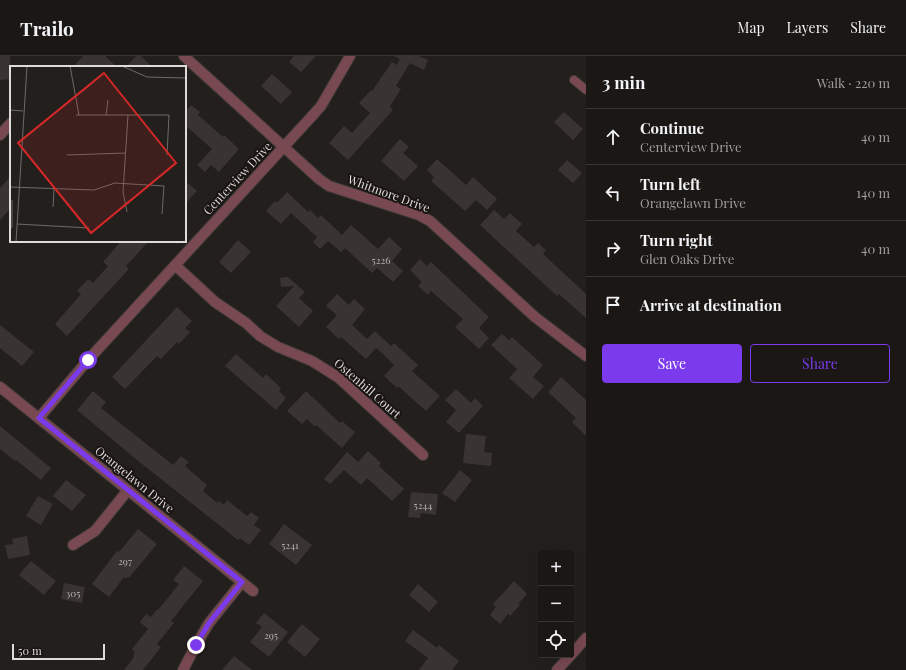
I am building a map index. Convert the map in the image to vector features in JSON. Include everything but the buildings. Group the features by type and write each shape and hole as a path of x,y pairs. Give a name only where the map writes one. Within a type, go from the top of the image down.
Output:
{"street":[{"name":"Whitmore Drive","path":"184,56 319,180 329,186 419,215 430,221 535,317 586,356"},
{"name":"Centerview Drive","path":"39,418 88,360 321,106 350,56"},
{"path":"0,135 10,124"},
{"name":"Ostenhill Court","path":"175,265 215,302 246,323 260,336 278,347 326,368 339,378 423,455"},
{"name":"Orangelawn Drive","path":"0,387 253,590"},
{"path":"73,545 95,531 128,490"},
{"path":"184,670 209,623 242,582"},
{"path":"574,652 586,638"},
{"path":"557,670 568,658"}],"lane":[{"path":"574,80 586,90"}],"route":[{"path":"88,360 39,418 242,582 209,623 196,645"}]}
